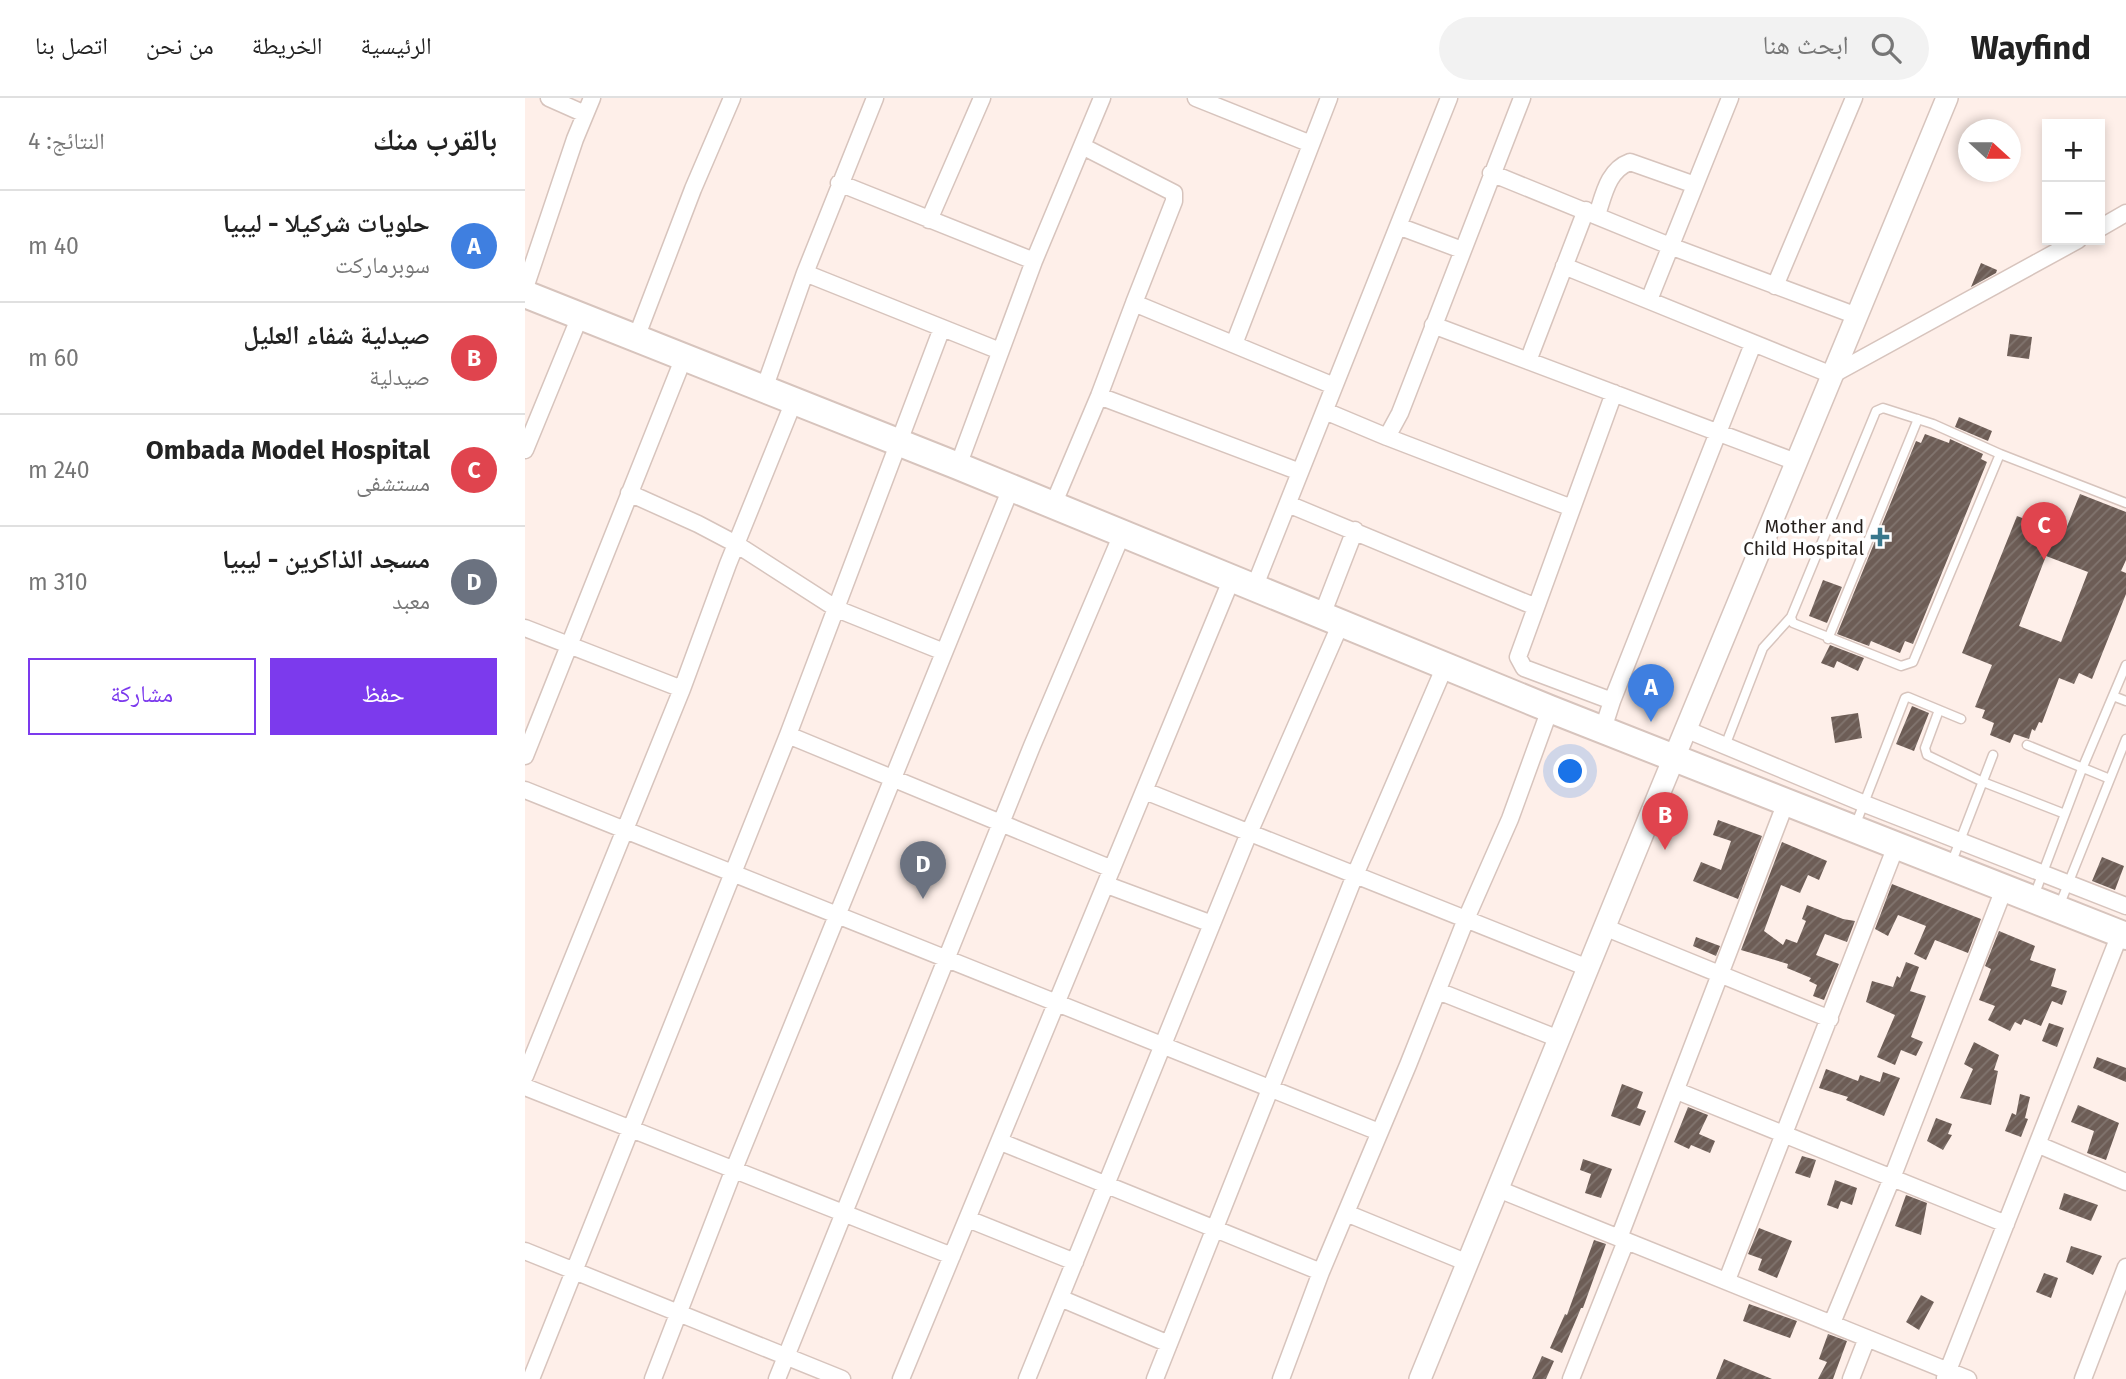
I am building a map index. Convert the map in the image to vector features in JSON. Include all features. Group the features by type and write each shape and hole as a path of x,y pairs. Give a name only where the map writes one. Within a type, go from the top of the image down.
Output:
{"highway":[{"path":"525,294 899,442 1551,709 2123,935"}],"street":[{"path":"549,98 585,114"},
{"path":"525,288 592,98"},
{"path":"636,338 693,189 732,98"},
{"path":"764,389 839,183 875,98"},
{"path":"929,220 982,98"},
{"path":"958,466 1034,261 1102,98"},
{"path":"1196,98 1311,144"},
{"path":"1234,344 1329,98"},
{"path":"1387,437 1400,413 1522,98"},
{"path":"1649,300 1730,98"},
{"path":"1775,286 1854,98"},
{"path":"1420,1379 1685,729 1947,98"},
{"path":"901,1379 1145,791 1243,583 1288,503 1398,226 1443,100"},
{"path":"1053,505 1099,396 1174,201 1174,193 1082,146"},
{"path":"1528,361 1564,267 1612,174 1621,165 1630,162 1695,185"},
{"path":"1491,173 1670,246 1857,316"},
{"path":"839,183 1034,261"},
{"path":"2105,225 2126,213"},
{"path":"1398,226 1462,250"},
{"path":"1832,375 2069,245"},
{"path":"1564,267 1832,375"},
{"path":"805,273 1000,351"},
{"path":"1134,303 1334,386"},
{"path":"525,450 580,316"},
{"path":"1433,325 1796,462"},
{"path":"531,1379 788,735 942,328"},
{"path":"1603,729 1753,344"},
{"path":"525,756 684,357"},
{"path":"1612,701 1524,668 1518,657 1614,393"},
{"path":"1099,396 1300,472"},
{"path":"525,1076 682,689 736,544 794,401"},
{"path":"1325,411 1572,508"},
{"path":"653,1379 734,1169 1011,488"},
{"path":"629,493 736,544 837,609 944,652"},
{"path":"1288,503 1536,607"},
{"path":"1027,1379 1249,833 1331,619 1355,530"},
{"path":"777,1379 1000,824 1122,534"},
{"path":"525,628 682,689"},
{"path":"1155,1379 1355,875 1445,666"},
{"path":"1280,1379 1321,1272 1466,919 1510,820 1551,709"},
{"path":"1685,729 1865,804 2126,906"},
{"path":"788,735 1000,824 1212,924"},
{"path":"525,790 1379,1132"},
{"path":"1145,791 1588,968"},
{"path":"1571,1379 1786,802"},
{"path":"1727,1280 1896,846"},
{"path":"1832,1323 1892,1178 2004,889"},
{"path":"1604,927 1830,1019"},
{"path":"1946,1375 2123,935"},
{"path":"1438,991 1559,1039"},
{"path":"525,1087 952,1256"},
{"path":"1677,1091 2006,1224"},
{"path":"1001,1142 1321,1272"},
{"path":"2039,1145 2126,1182"},
{"path":"1498,1189 1832,1323 1946,1375 1968,1379"},
{"path":"1346,1213 1468,1262"},
{"path":"968,1219 1075,1262"},
{"path":"525,1251 842,1379"},
{"path":"2083,1379 2126,1267"},
{"path":"1060,1298 1169,1344"},
{"path":"1851,1379 1867,1338"}],"lane":[{"path":"1725,746 1763,648 1791,617 1876,411 1883,408 1918,419 2126,503"},
{"path":"1828,639 1918,419"},
{"path":"1791,617 1793,623 1828,639 1901,666 1913,662 2000,454"},
{"path":"2032,901 2082,769 2126,664"},
{"path":"2113,696 2126,701"},
{"path":"1853,829 1905,698 1961,719"},
{"path":"1939,710 1924,752 1927,755 1983,782 2065,814"},
{"path":"2058,911 2126,739"},
{"path":"2027,745 2110,779"},
{"path":"1950,867 1993,755"}],"building":[{"path":"1981,263 1997,270 1996,273 1971,287"},
{"path":"2010,334 2032,337 2029,359 2007,356"},
{"path":"1959,417 1992,431 1988,441 1955,427"},
{"path":"1925,434 1949,443 1950,439 1983,454 1981,459 1987,462 1913,644 1905,641 1900,653 1871,641 1869,646 1837,634 1916,441 1921,443"},
{"path":"2080,494 2126,512 2126,560 2121,571 2126,573 2126,594 2092,679 2079,673 2074,684 2059,678 2042,723 2039,722 2035,731 2032,729 2029,739 2014,734 2010,743 1990,735 1994,723 1982,718 1985,710 1975,707 1992,665 1962,653 2017,516 2064,534","holes":["2046,556 2088,572 2061,642 2019,626"]},
{"path":"1823,580 1842,587 1827,623 1809,616"},
{"path":"1830,645 1864,658 1858,671 1837,661 1834,668 1821,663"},
{"path":"1912,706 1929,713 1914,751 1896,744"},
{"path":"1858,713 1862,738 1835,743 1831,717"},
{"path":"1718,820 1762,836 1738,899 1693,881 1701,862 1721,870 1731,841 1713,835"},
{"path":"1782,842 1827,861 1819,880 1808,875 1800,893 1781,885 1764,931 1783,945 1786,939 1797,943 1806,921 1802,919 1807,905 1855,921 1847,942 1825,934 1816,955 1839,964 1824,1000 1813,996 1817,985 1809,981 1811,978 1787,968 1788,964 1741,950"},
{"path":"2102,857 2124,866 2115,890 2092,881"},
{"path":"1892,884 1981,919 1968,953 1935,940 1926,960 1914,954 1926,926 1898,915 1888,936 1875,929"},
{"path":"1999,931 2035,946 2030,960 2056,969 2051,986 2067,991 2062,1005 2052,1001 2041,1026 2024,1019 2021,1025 2015,1022 2010,1031 1988,1020 1995,1006 1979,1000 1991,969 1985,966"},
{"path":"1696,937 1720,946 1716,956 1693,946"},
{"path":"1906,962 1919,967 1910,991 1926,996 1911,1037 1923,1042 1916,1056 1901,1050 1895,1065 1877,1057 1895,1015 1866,1002 1872,981 1893,987"},
{"path":"2049,1023 2064,1028 2057,1047 2042,1041"},
{"path":"1974,1042 1999,1055 1994,1070 1998,1071 1991,1105 1960,1098 1973,1069 1964,1064"},
{"path":"2097,1057 2126,1068 2126,1082 2093,1068"},
{"path":"1826,1069 1858,1081 1860,1075 1880,1082 1883,1072 1900,1078 1884,1116 1846,1100 1848,1097 1819,1088"},
{"path":"1622,1084 1643,1092 1637,1108 1646,1111 1640,1126 1611,1116"},
{"path":"2020,1094 2030,1097 2025,1118 2028,1119 2021,1137 2005,1131 2012,1113 2016,1115"},
{"path":"2078,1105 2119,1123 2106,1160 2087,1153 2094,1131 2071,1122"},
{"path":"1688,1107 1708,1115 1699,1134 1715,1141 1710,1153 1691,1145 1689,1149 1674,1142"},
{"path":"1936,1118 1952,1124 1948,1134 1952,1135 1943,1150 1927,1141"},
{"path":"1802,1156 1816,1160 1810,1178 1795,1173"},
{"path":"1583,1159 1612,1169 1601,1198 1585,1193 1591,1174 1580,1170"},
{"path":"1835,1180 1857,1188 1852,1205 1841,1201 1838,1209 1827,1205"},
{"path":"2064,1193 2098,1205 2091,1221 2059,1209"},
{"path":"1906,1195 1927,1203 1921,1235 1895,1226"},
{"path":"1759,1228 1792,1241 1777,1278 1758,1270 1762,1259 1748,1254"},
{"path":"1594,1240 1606,1244 1583,1308 1562,1353 1550,1348 1565,1314 1567,1315"},
{"path":"2071,1246 2102,1256 2093,1275 2066,1262"},
{"path":"2044,1273 2058,1278 2051,1298 2036,1292"},
{"path":"1921,1295 1934,1302 1919,1330 1906,1322"},
{"path":"1749,1304 1797,1321 1790,1338 1743,1321"},
{"path":"1828,1334 1847,1341 1833,1379 1818,1379 1827,1362 1819,1359"},
{"path":"1542,1356 1554,1361 1546,1379 1532,1379"},
{"path":"1724,1359 1772,1379 1716,1379"}],"place":[{"name":"Mother and Child Hospital","path":"1880,537"},
{"name":"Ombada Model Hospital","path":"2044,560"},
{"name":"حلويات شركيلا - ليبيا","path":"1651,722"},
{"name":"صيدلية شفاء العليل","path":"1665,850"},
{"name":"مسجد الذاكرين - ليبيا","path":"923,899"}]}
